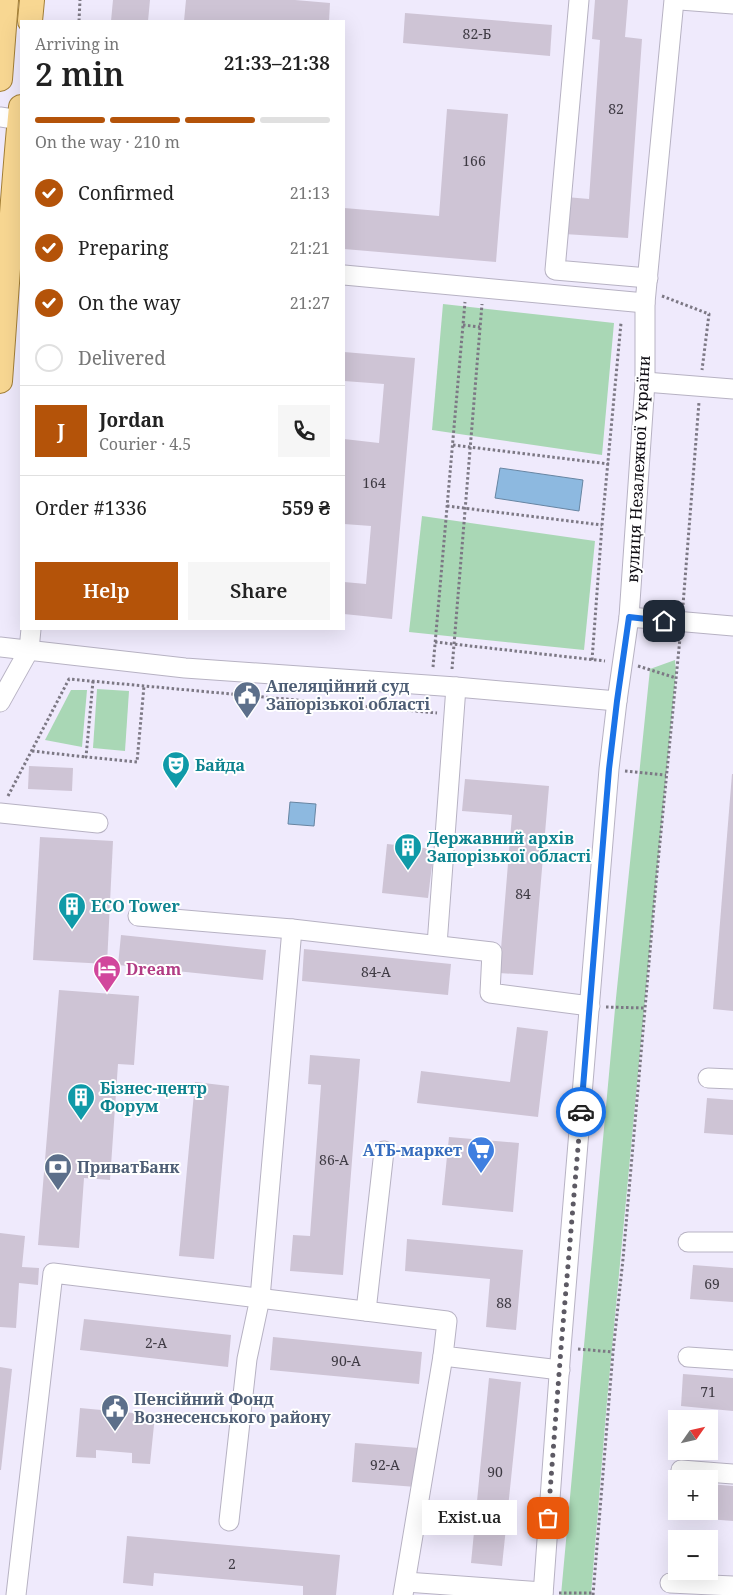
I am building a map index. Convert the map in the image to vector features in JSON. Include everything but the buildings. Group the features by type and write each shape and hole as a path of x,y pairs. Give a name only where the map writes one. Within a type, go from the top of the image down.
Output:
{"main road":[{"path":"0,80 6,0"},
{"path":"30,20 32,0"},
{"path":"0,380 10,264 16,234 14,115"}],"street":[{"path":"579,0 555,270 648,278"},
{"name":"вулиця Незалежної України","path":"543,1594 561,1348 609,769 629,617 645,382 645,303 674,0"},
{"path":"680,0 733,4"},
{"path":"345,275 645,303"},
{"path":"645,382 733,389"},
{"path":"629,617 733,626"},
{"path":"0,702 29,650 31,630"},
{"path":"0,647 185,668 454,678 617,701"},
{"path":"437,945 454,715 454,678"},
{"path":"2,808 98,823"},
{"path":"138,916 292,929 492,952 490,992 590,1006"},
{"path":"229,1522 247,1358 260,1298 292,929"},
{"path":"708,1078 733,1079"},
{"path":"366,1311 384,1151"},
{"path":"688,1242 733,1242"},
{"path":"16,1595 53,1273 447,1321 405,1589 543,1594"},
{"path":"442,1356 560,1370"},
{"path":"688,1357 733,1360"},
{"path":"718,1473 733,1474"},
{"path":"670,1583 733,1586"}],"path":[{"path":"79,20 80,0"},
{"path":"433,667 465,301"},
{"path":"454,678 454,645 482,304"},
{"path":"543,1594 593,1594 612,1352 623,1259 709,314"},
{"path":"592,660 602,525 621,323"},
{"path":"463,325 480,327"},
{"path":"453,445 609,464"},
{"path":"447,506 602,525"},
{"path":"435,642 624,663 641,666 676,678"},
{"path":"2,808 69,679 454,715"},
{"path":"86,757 93,682"},
{"path":"32,751 137,762 144,686"},
{"path":"609,769 666,775"},
{"path":"590,1006 646,1008"},
{"path":"561,1348 612,1352"}],"green space":[{"path":"443,304 614,323 602,455 432,430"},
{"path":"422,516 595,541 584,650 409,632"},
{"path":"675,660 676,672 607,1401 591,1595 561,1595 616,998 650,669"},
{"path":"97,689 129,691 125,751 93,748"},
{"path":"71,690 87,690 82,747 45,740"}],"water":[{"path":"500,468 583,480 579,511 495,498"},
{"path":"290,802 316,804 314,826 288,824"}],"way so far":[{"path":"548,1518 581,1112"}],"place":[{"name":"Апеляційний суд Запорізької області","path":"247,719"},
{"name":"Байда","path":"176,789"},
{"name":"Державний архів Запорізької області","path":"408,871"},
{"name":"ECO Tower","path":"72,930"},
{"name":"Dream","path":"107,993"},
{"name":"Бізнес-центр Форум","path":"81,1121"},
{"name":"АТБ-маркет","path":"481,1174"},
{"name":"ПриватБанк","path":"58,1191"},
{"name":"Пенсійний Фонд Вознесенського району","path":"115,1432"},
{"name":"Exist.ua","path":"548,1518"}],"route":[{"path":"581,1112 609,769 629,617 664,621"}]}
